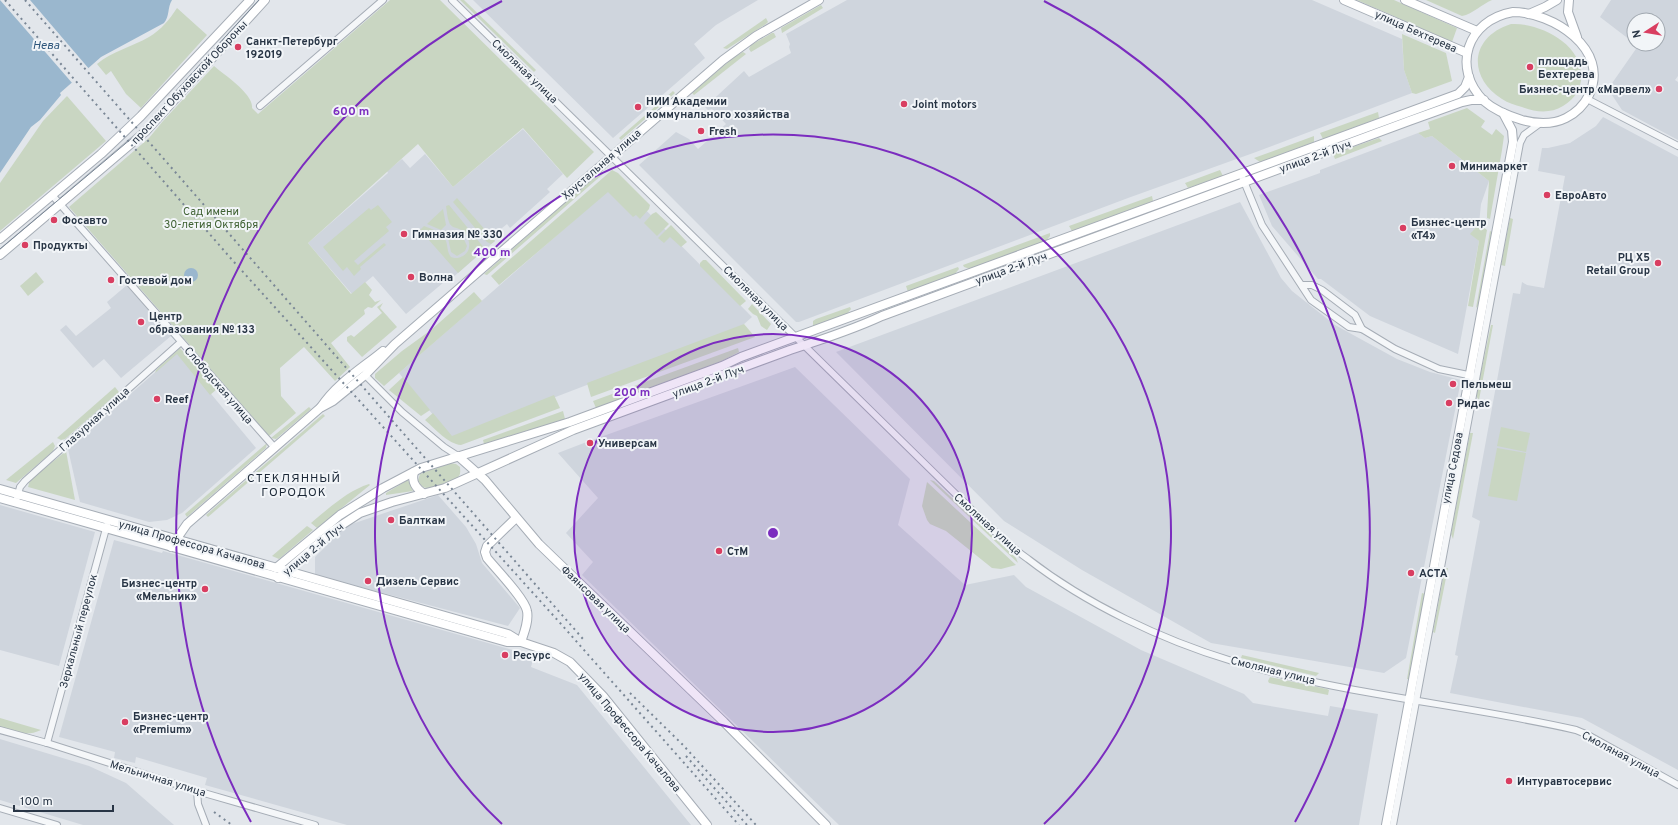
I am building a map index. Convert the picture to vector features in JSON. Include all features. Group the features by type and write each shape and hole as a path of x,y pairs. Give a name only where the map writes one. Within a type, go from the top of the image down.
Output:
{"main road":[{"name":"проспект Обуховской Обороны","path":"0,239 141,116 250,0"},
{"name":"проспект Обуховской Обороны","path":"0,255 146,131 265,0"},
{"name":"Хрустальная улица","path":"320,408 334,401 365,375 395,344 732,52 756,36 819,0"},
{"name":"улица Бехтерева","path":"1344,0 1467,53"},
{"path":"1405,0 1477,31"},
{"path":"1529,14 1546,7 1557,0"},
{"path":"1569,0 1568,12 1579,41 1590,58 1593,69 1592,89 1588,99 1571,116 1554,122 1539,124 1503,113 1484,100 1474,87 1469,77 1466,62 1470,42 1477,31 1486,22 1504,14 1520,12 1549,20 1561,26 1579,41"},
{"name":"улица 2-й Луч","path":"1469,77 1465,87 1458,94 741,357 722,366 570,422 458,456 414,472 371,495 340,515 276,568 278,578 334,530 354,516 392,502 450,486 573,430 825,339 882,316 1244,182 1462,102 1484,100"},
{"name":"улица Седова","path":"1386,825 1413,700 1473,376 1513,142 1512,130 1503,113"},
{"name":"Хрустальная улица","path":"171,546 188,524 320,408 342,383 384,350 395,344"},
{"name":"Фаянсовая улица","path":"458,456 485,480 516,518 555,560 724,722 826,825"},
{"path":"414,472 413,481 415,486 424,494"},
{"name":"улица Профессора Качалова","path":"0,489 508,634 521,642 562,656 584,675 707,825"},
{"name":"улица Профессора Качалова","path":"0,498 507,642 521,642"},
{"path":"516,518 487,546 485,552 487,558 522,601 527,610 527,620 521,642"}],"street":[{"path":"260,106 383,0"},
{"name":"Смоляная улица","path":"452,0 997,534 1029,560 1072,589 1117,614 1164,636 1212,655 1285,675 1576,730 1588,735 1678,785"},
{"path":"1588,99 1678,146"},
{"name":"улица Седова","path":"1473,376 1520,143 1524,135 1539,124"},
{"path":"1241,174 1262,225 1311,300 1349,327 1362,328 1395,349 1438,369 1473,376"},
{"name":"Слободская улица","path":"52,195 275,448"},
{"path":"1302,285 1312,285 1322,290 1355,315 1362,328"},
{"name":"Глазурная улица","path":"15,502 25,481 181,342"},
{"name":"Фаянсовая улица","path":"365,375 402,412 444,447 458,456"},
{"name":"Зеркальный переулок","path":"47,743 109,520"},
{"name":"улица Седова","path":"1393,825 1413,700"},
{"name":"Мельничная улица","path":"0,730 47,743 197,791 315,825"},
{"path":"197,791 198,804 206,825"},
{"path":"0,808 57,825"}],"shaded area":[{"path":"473,0 758,0 716,25 694,44 705,58 613,138"},
{"path":"847,0 1312,0 1402,39 1404,70 1412,93 796,322 639,165 676,132 689,139 698,149 726,124 712,109 708,110 705,107 744,71 749,77 791,53 789,47 790,44 786,34"},
{"path":"1611,0 1678,0 1678,76 1675,80 1678,82 1678,140 1622,110 1608,89 1634,52 1666,52 1666,12 1626,12 1626,37 1600,17"},
{"path":"1603,117 1678,157 1678,770 1582,718 1450,693 1458,656 1455,655 1480,521 1472,517 1513,293 1520,294 1522,282 1527,285 1544,288 1565,176 1538,171 1542,148 1570,143 1596,126"},
{"name":"Гимназия № 330","path":"523,129 563,174 547,189 550,192 510,228 507,224 491,237 495,241 451,279 450,277 406,314 373,276 352,294 308,243 402,159 410,168 425,154 453,187"},
{"path":"1418,133 1425,138 1432,136 1489,181 1481,204 1479,224 1471,234 1479,241 1458,354 1370,316 1321,279 1318,279 1272,226 1259,195 1320,173 1320,170"},
{"path":"618,182 752,317 743,325 451,437 399,373"},
{"path":"1240,202 1281,278 1292,291 1335,325 1397,359 1430,372 1461,380 1406,658 1384,673 1211,643 1082,570 1004,521 836,352"},
{"path":"127,285 171,336 121,378 104,359 93,368 60,330 66,325 76,336 111,308 107,302"},
{"path":"177,353 256,448 182,513 167,520 149,522 80,502 68,449"},
{"path":"795,367 910,479 898,525 965,585 1014,575 1026,587 1141,650 1244,694 1253,703 1328,716 1330,706 1378,714 1359,825 839,825 582,575 593,562 566,533 598,498 558,453"},
{"path":"438,495 466,527 476,544 482,563 520,608 508,626 315,575 315,557 346,526"},
{"path":"0,505 95,532 59,666 0,650"},
{"path":"114,540 162,553 163,551 534,656 531,667 577,685 691,825 347,825 205,785 207,778 136,757 135,763 114,758 115,752 59,737"},
{"path":"0,739 89,766 126,783 174,825 83,825 0,800"}],"green space":[{"name":"Сад имени 30-летия Октября","path":"390,0 440,0 594,152 567,178 523,128 453,187 418,144 308,243 351,294 365,282 372,290 369,295 375,302 381,300 372,308 368,307 364,310 365,314 331,343 350,367 335,381 304,347 280,368 281,396 296,413 269,436 69,207 149,138 214,66 231,79 243,91 248,97 252,108 258,114"},
{"path":"460,0 464,0 536,70 534,72"},
{"path":"1357,0 1394,0 1457,28 1452,42"},
{"path":"1426,0 1492,0 1462,16"},
{"path":"821,5 823,8 782,33 781,28"},
{"path":"177,8 207,35 141,108 126,94 111,71 106,75 97,64 116,52 153,34 165,24"},
{"path":"766,18 768,22 766,24 727,49 723,48"},
{"path":"1511,24 1531,26 1551,34 1570,48 1576,56 1580,65 1581,83 1572,99 1558,109 1542,111 1514,105 1502,99 1491,90 1483,80 1479,69 1478,58 1481,48 1487,38 1497,30"},
{"path":"774,33 776,37 751,52 749,49 751,45"},
{"path":"1402,34 1446,53 1452,81 1416,94 1412,93 1404,70"},
{"path":"743,52 746,54 694,95 692,93 734,57"},
{"path":"673,91 675,93 621,140 619,138"},
{"path":"67,96 106,141 0,231 0,183 43,121"},
{"path":"1467,108 1485,121 1481,127 1492,135 1496,129 1504,136 1490,219 1487,218 1489,181 1432,136 1425,138 1418,133 1430,129 1428,122"},
{"path":"1378,112 1379,118 1323,139 1320,133"},
{"path":"1314,136 1314,142 1260,162 1254,158"},
{"path":"1379,138 1382,141 1335,159 1333,154"},
{"path":"612,170 618,173 650,205 649,209 640,219 636,215 633,217 608,192 499,285 491,276"},
{"path":"1220,170 1223,176 1188,188 1185,183"},
{"path":"601,171 603,174 487,275 484,274"},
{"path":"1152,196 1153,201 1072,231 1069,226"},
{"path":"457,198 495,241 491,244 487,242 453,202"},
{"path":"378,205 392,222 386,227 389,231 354,261 358,265 384,243 386,245 360,267 361,269 354,276 347,267 343,271 323,247 369,208 371,210"},
{"path":"449,205 485,249 458,273 420,230 424,226 436,231 442,235 446,241 451,257 459,258 463,256 469,247 468,239 461,230 450,224 446,206"},
{"path":"443,209 446,225 441,230 427,224"},
{"path":"656,212 669,224 657,236 644,223 652,214"},
{"path":"1510,218 1513,219 1505,266 1501,265"},
{"path":"1479,224 1487,230 1473,307 1468,306 1479,241 1470,234"},
{"path":"671,225 687,242 681,247 670,237 664,243 658,238"},
{"path":"456,231 462,235 467,246 465,251 457,256 451,252 448,238"},
{"path":"1490,231 1492,232 1480,303 1476,308"},
{"path":"1050,233 1050,236 1046,241 970,269 964,267 963,265"},
{"path":"703,260 706,260 746,301 740,306 700,266 700,263"},
{"path":"958,267 959,269 954,275 908,292 906,286"},
{"path":"36,272 44,282 28,296 20,286"},
{"path":"474,292 482,301 384,386 375,378 375,374 402,351 431,330"},
{"path":"383,303 380,308 397,327 362,357 347,341 347,337 351,335 354,337 382,313 377,307"},
{"path":"752,304 771,324 767,330 761,326 757,316 748,309"},
{"path":"850,307 851,309 846,315 813,327 813,321 816,319"},
{"path":"744,324 755,337 591,397 587,383"},
{"path":"1491,325 1493,325 1479,400 1476,396"},
{"path":"180,348 217,389 210,395 177,354 155,373 156,370"},
{"path":"738,348 739,352 718,363 596,408 593,401"},
{"path":"403,377 430,410 421,416 389,390"},
{"path":"115,387 119,392 65,439 61,440 57,438"},
{"path":"554,395 560,408 461,445 451,442 437,432 425,420 433,413 452,436"},
{"path":"309,407 311,409 276,439 271,438"},
{"path":"563,411 565,419 484,444 483,440"},
{"path":"323,414 325,416 208,517 206,515"},
{"path":"1501,427 1530,433 1526,452 1497,446"},
{"path":"1470,433 1473,433 1453,539 1451,534"},
{"path":"53,442 55,446 53,451 16,483 6,480"},
{"path":"267,443 266,448 187,517 185,514"},
{"path":"1497,448 1526,453 1517,501 1488,496"},
{"path":"66,451 75,500 28,487 30,480"},
{"path":"449,463 456,464 460,467 460,474 457,478 430,488 425,488 420,484 418,480 420,474"},
{"path":"408,480 413,491 386,495 386,493"},
{"path":"930,480 934,481 1016,558 1018,563"},
{"path":"927,482 1016,565 1001,569 992,568 946,531 930,524 922,506"},
{"path":"369,484 370,485 317,528 311,523 345,496"},
{"path":"307,526 313,530 279,559 272,556"},
{"path":"1445,568 1448,568 1435,633 1433,632"},
{"path":"1422,593 1425,594 1409,679 1407,679"},
{"path":"1242,655 1319,673 1316,676 1241,658"},
{"path":"1270,677 1327,689 1329,690 1328,695 1269,683 1268,681"},
{"path":"0,718 41,730 26,733 0,728"}],"water":[{"name":"Нева","path":"0,0 172,0 164,23 101,57 60,93 61,95 40,120 31,127 0,173"},
{"path":"188,268 194,268 198,272 198,278 194,282 188,282 184,278 184,272"}],"pier":[{"path":"0,0 30,0 90,70 73,84"}],"tram line":[{"path":"0,249 144,128 259,0"}],"railway":[{"path":"5,0 234,262 561,624 739,825"},
{"path":"25,0 583,639"},
{"path":"630,693 683,745 756,825"},
{"path":"686,756 747,825"},
{"path":"214,812 232,825"}],"place":[{"name":"Санкт-Петербург 192019","path":"238,47"},
{"name":"площадь Бехтерева","path":"1530,67"},
{"name":"Бизнес-центр «Марвел»","path":"1659,89"},
{"name":"Joint motors","path":"904,104"},
{"name":"НИИ Академии коммунального хозяйства","path":"638,107"},
{"name":"Fresh","path":"701,131"},
{"name":"Минимаркет","path":"1452,166"},
{"name":"ЕвроАвто","path":"1547,195"},
{"name":"Фосавто","path":"54,220"},
{"name":"Бизнес-центр «Т4»","path":"1403,228"},
{"name":"Гимназия № 330","path":"404,234"},
{"name":"Продукты","path":"25,245"},
{"name":"РЦ X5 Retail Group","path":"1658,263"},
{"name":"Волна","path":"411,277"},
{"name":"Гостевой дом","path":"111,280"},
{"name":"Центр образования № 133","path":"141,322"},
{"name":"Пельмеш","path":"1453,384"},
{"name":"Reef","path":"157,399"},
{"name":"Ридас","path":"1449,403"},
{"name":"Универсам","path":"590,443"},
{"name":"Балткам","path":"391,520"},
{"name":"СтМ","path":"719,551"},
{"name":"АСТА","path":"1411,573"},
{"name":"Дизель Сервис","path":"368,581"},
{"name":"Бизнес-центр «Мельник»","path":"205,589"},
{"name":"Ресурс","path":"505,655"},
{"name":"Бизнес-центр «Premium»","path":"125,722"},
{"name":"Интуравтосервис","path":"1509,781"}],"district":[{"name":"СТЕКЛЯННЫЙ ГОРОДОК","path":"294,485"}]}
